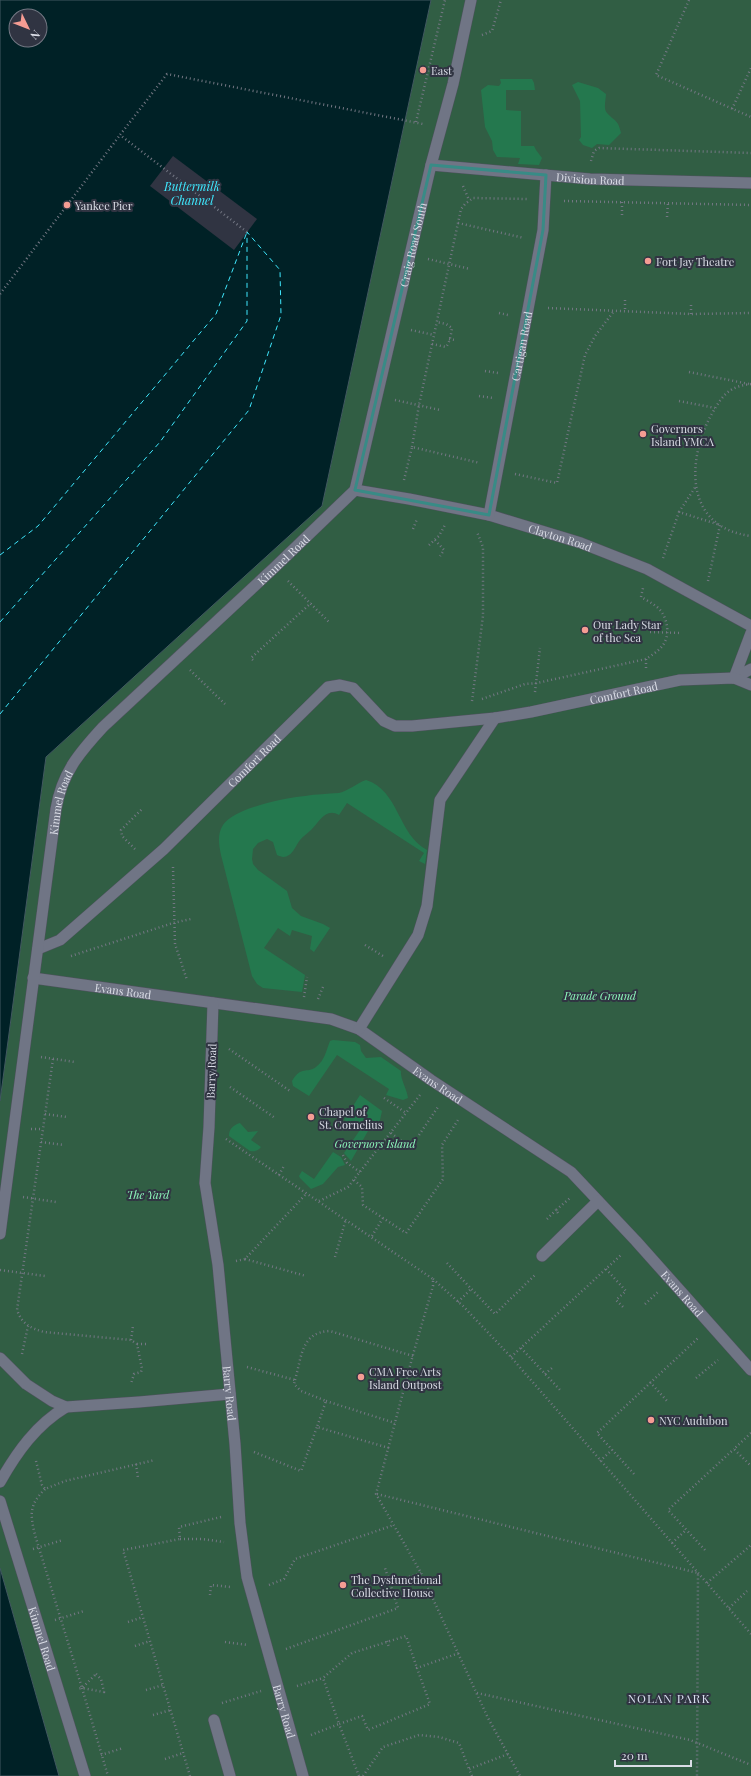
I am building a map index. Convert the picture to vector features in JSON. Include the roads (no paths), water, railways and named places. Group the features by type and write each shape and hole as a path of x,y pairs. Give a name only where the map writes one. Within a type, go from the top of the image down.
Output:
{"street":[{"name":"Craig Road South","path":"355,490 430,165 453,84 471,0"},
{"name":"Division Road","path":"430,165 590,179 751,183"},
{"name":"Cartigan Road","path":"489,516 543,230 546,175"},
{"name":"Clayton Road","path":"355,490 400,497 489,516 580,543 652,571 751,626"},
{"name":"Kimmel Road","path":"0,1234 4,1194 56,809 59,793 67,772 81,751 104,727 355,490"},
{"path":"734,678 751,633"},
{"path":"734,678 751,669"},
{"name":"Comfort Road","path":"38,948 60,940 164,849 328,687 340,685 353,688 384,721 395,726 412,726 495,718 531,712 680,680 734,678 751,685"},
{"path":"359,1029 418,935 427,906 440,800 495,718"},
{"name":"Evans Road","path":"33,978 331,1019 359,1029 448,1092 571,1172 636,1241 751,1370"},
{"name":"Barry Road","path":"213,1003 209,1127 205,1183 218,1266 236,1444 239,1513 243,1548 251,1590 302,1776"},
{"path":"542,1256 598,1201"},
{"path":"0,1358 19,1377 47,1398 66,1407"},
{"path":"0,1482 12,1460 30,1437 50,1417 66,1407 230,1394"},
{"name":"Kimmel Road","path":"0,1501 84,1776"},
{"path":"214,1720 230,1776"}],"water":[{"name":"Buttermilk Channel","path":"0,0 431,0 322,506 46,757 0,1101"},
{"path":"0,1568 59,1776 0,1776"}],"place":[{"name":"East","path":"423,70"},
{"name":"Yankee Pier","path":"67,205"},
{"name":"Fort Jay Theatre","path":"648,261"},
{"name":"Governors Island YMCA","path":"643,434"},
{"name":"Our Lady Star of the Sea","path":"585,630"},
{"name":"Chapel of St. Cornelius","path":"311,1117"},
{"name":"CMA Free Arts Island Outpost","path":"361,1377"},
{"name":"NYC Audubon","path":"651,1420"},
{"name":"The Dysfunctional Collective House","path":"343,1585"}],"district":[{"name":"NOLAN PARK","path":"669,1698"}],"park label":[{"name":"Parade Ground","path":"600,995"},
{"name":"Governors Island","path":"375,1143"},
{"name":"The Yard","path":"148,1194"}]}
